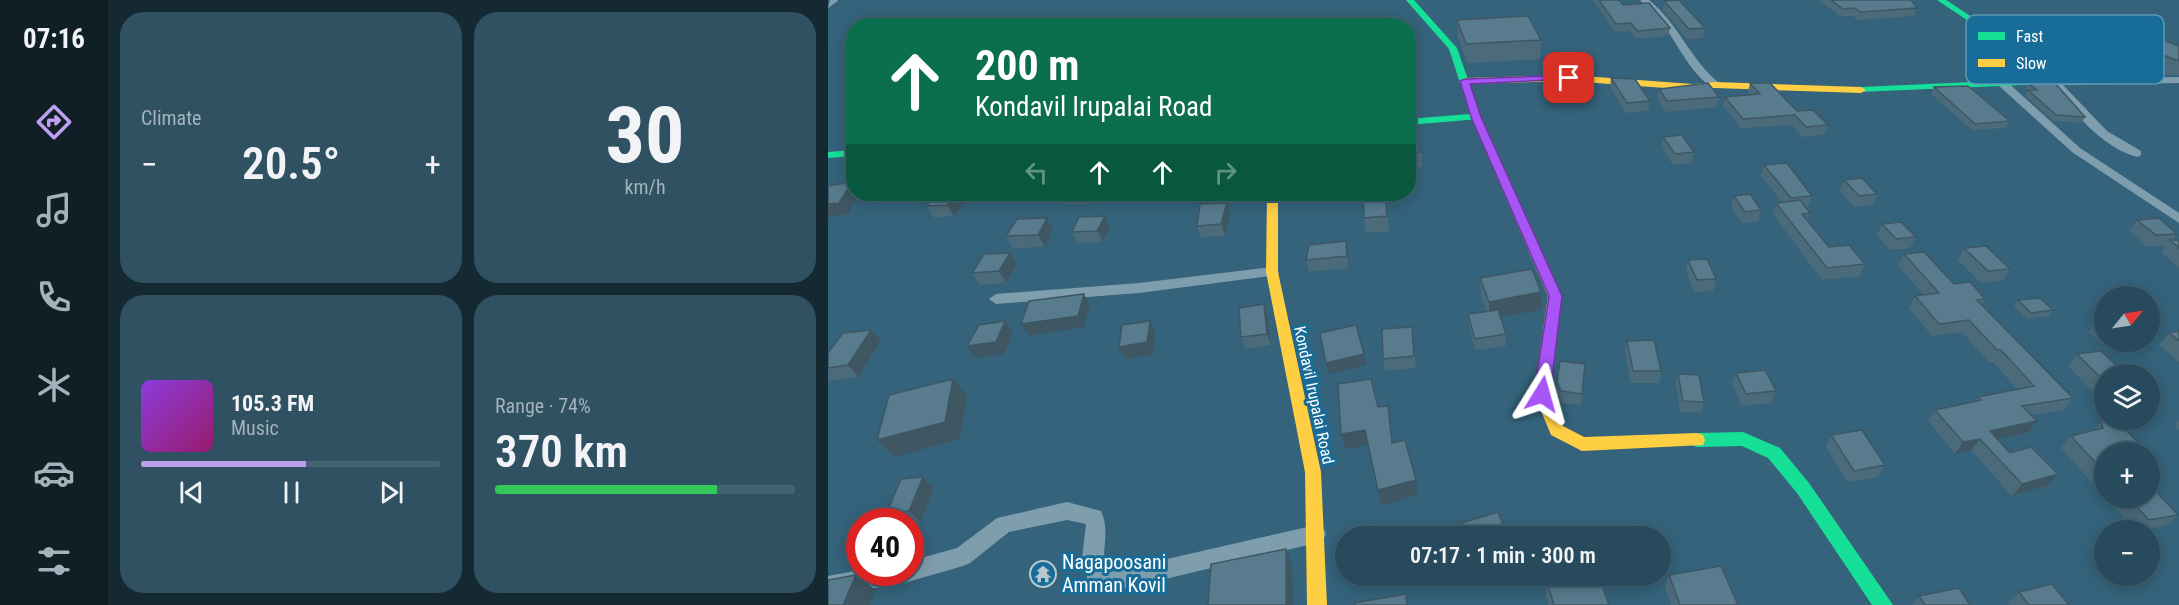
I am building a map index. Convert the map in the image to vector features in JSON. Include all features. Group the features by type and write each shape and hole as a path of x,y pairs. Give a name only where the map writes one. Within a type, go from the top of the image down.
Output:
{"street":[{"path":"1410,0 1454,48 1476,117 1556,296 1542,394 1557,430 1582,444 1743,439 1774,453 1803,488 1883,605"},
{"path":"1644,0 1657,9 1704,77 1715,85"},
{"path":"1941,0 1966,16"},
{"path":"1465,81 1569,78 1693,87 1715,85 1876,90 1984,84"},
{"path":"2164,80 2179,80"},
{"path":"2003,84 2076,150 2179,219"},
{"path":"2051,84 2106,137 2126,150 2137,153"},
{"path":"1416,121 1476,117"},
{"path":"828,154 846,153"},
{"name":"Kondavil Irupalai Road","path":"1272,201 1272,272 1313,472 1317,605"},
{"path":"996,299 1139,288 1272,272"},
{"path":"924,567 963,556 1004,524 1067,511 1094,517 1097,526 1092,559 1098,585 1121,582 1316,534"},
{"path":"828,586 846,583"}],"building":[{"path":"1599,0 1619,0 1623,5 1649,3 1670,28 1637,31 1631,23 1616,24"},
{"path":"1679,0 1705,28 1689,29 1664,1"},
{"path":"1831,0 1911,0 1917,8 1861,12 1855,8 1843,9"},
{"path":"1528,16 1541,40 1466,44 1457,20"},
{"path":"2164,40 2179,46 2179,60 2164,55"},
{"path":"1611,78 1635,79 1650,101 1627,103"},
{"path":"1708,83 1719,97 1667,101 1659,89"},
{"path":"1750,83 1770,83 1797,111 1813,110 1828,125 1806,127 1795,115 1743,119 1725,97 1760,94"},
{"path":"2029,84 2056,84 2085,117 2056,115 2028,90 2037,90"},
{"path":"1968,86 2010,121 1975,124 1934,87"},
{"path":"1682,135 1694,152 1675,154 1663,137"},
{"path":"1787,163 1812,196 1791,198 1764,165"},
{"path":"1862,178 1877,194 1859,196 1844,180"},
{"path":"846,183 846,192 839,203 828,204 828,186"},
{"path":"1750,194 1761,210 1745,212 1734,196"},
{"path":"1800,200 1810,213 1802,214 1829,247 1849,245 1865,264 1827,268 1776,203"},
{"path":"930,201 950,201 947,205 927,206"},
{"path":"1363,201 1386,201 1387,216 1364,218"},
{"path":"1227,203 1221,224 1197,226 1200,204"},
{"path":"1105,216 1097,231 1072,232 1079,217"},
{"path":"1047,218 1038,235 1006,236 1017,219"},
{"path":"2159,218 2177,234 2156,235 2137,220"},
{"path":"1901,222 1916,237 1896,239 1882,224"},
{"path":"2170,240 2179,240 2179,248"},
{"path":"1346,241 1347,256 1306,260 1309,245"},
{"path":"1986,246 2010,269 1988,271 1964,248"},
{"path":"1924,252 1954,284 1970,282 1985,299 1977,300 2073,398 2022,406 2037,421 1990,431 2010,453 2031,447 2058,474 2022,484 1980,439 1963,442 1935,410 1981,400 1978,397 2034,386 1969,320 1939,324 1915,296 1939,293 1904,254"},
{"path":"1010,253 999,271 972,273 984,254"},
{"path":"1707,259 1716,279 1697,280 1688,260"},
{"path":"1532,269 1541,292 1489,302 1480,278"},
{"path":"1084,294 1078,316 1021,324 1029,301"},
{"path":"2040,298 2053,310 2031,313 2018,300"},
{"path":"1264,304 1267,334 1241,337 1239,308"},
{"path":"1498,310 1506,334 1475,339 1468,314"},
{"path":"1005,321 996,342 967,346 979,325"},
{"path":"1150,321 1147,342 1119,347 1122,325"},
{"path":"1356,325 1364,354 1326,363 1320,333"},
{"path":"1412,327 1414,356 1383,359 1382,329"},
{"path":"871,330 848,365 828,368 828,353 843,333"},
{"path":"2179,331 2179,341 2169,333"},
{"path":"1654,340 1661,371 1633,371 1627,341"},
{"path":"2102,352 2115,364 2094,364 2094,371 2077,354"},
{"path":"1560,361 1585,364 1582,394 1561,391 1557,382"},
{"path":"1765,370 1776,391 1746,394 1736,373"},
{"path":"1678,374 1699,375 1704,402 1683,401"},
{"path":"953,379 945,422 877,440 889,395"},
{"path":"1371,379 1378,407 1388,406 1392,443 1405,440 1416,480 1378,490 1365,430 1341,434 1338,384"},
{"path":"1862,430 1885,465 1854,471 1831,435"},
{"path":"2095,430 2126,430 2137,442 2094,442 2094,461 2071,436"},
{"path":"923,477 910,508 889,508 901,479"},
{"path":"2160,496 2178,515 2149,520 2138,508 2160,508"},
{"path":"1498,512 1504,526 1455,526"},
{"path":"1286,549 1286,605 1208,605 1211,564"},
{"path":"1721,566 1738,605 1680,605 1671,575"},
{"path":"846,577 846,586 851,586 843,605 828,605 828,580"},
{"path":"2052,584 2069,605 2029,605 2019,592"},
{"path":"1548,586 1602,586 1609,605 1554,605"},
{"path":"1959,588 1970,605 1925,605 1919,596"},
{"path":"1406,594 1407,605 1355,605 1355,603"}],"traffic: fast":[{"path":"1410,0 1453,48 1476,117 1416,121"},
{"path":"1941,0 1966,16"},
{"path":"1861,90 1998,84"},
{"path":"828,155 846,154"},
{"path":"1697,440 1743,439 1774,453 1803,488 1883,605"}],"traffic: slow":[{"path":"1465,81 1569,78 1693,87 1715,85 1861,90"},
{"path":"1476,117 1555,296 1542,394 1557,430 1582,444 1697,440"},
{"path":"1272,201 1272,272 1313,472 1317,605"}],"place":[{"name":"Nagapoosani Amman Kovil","path":"1043,574"}],"route":[{"path":"1542,394 1556,296 1476,117 1465,81 1569,78"}]}
